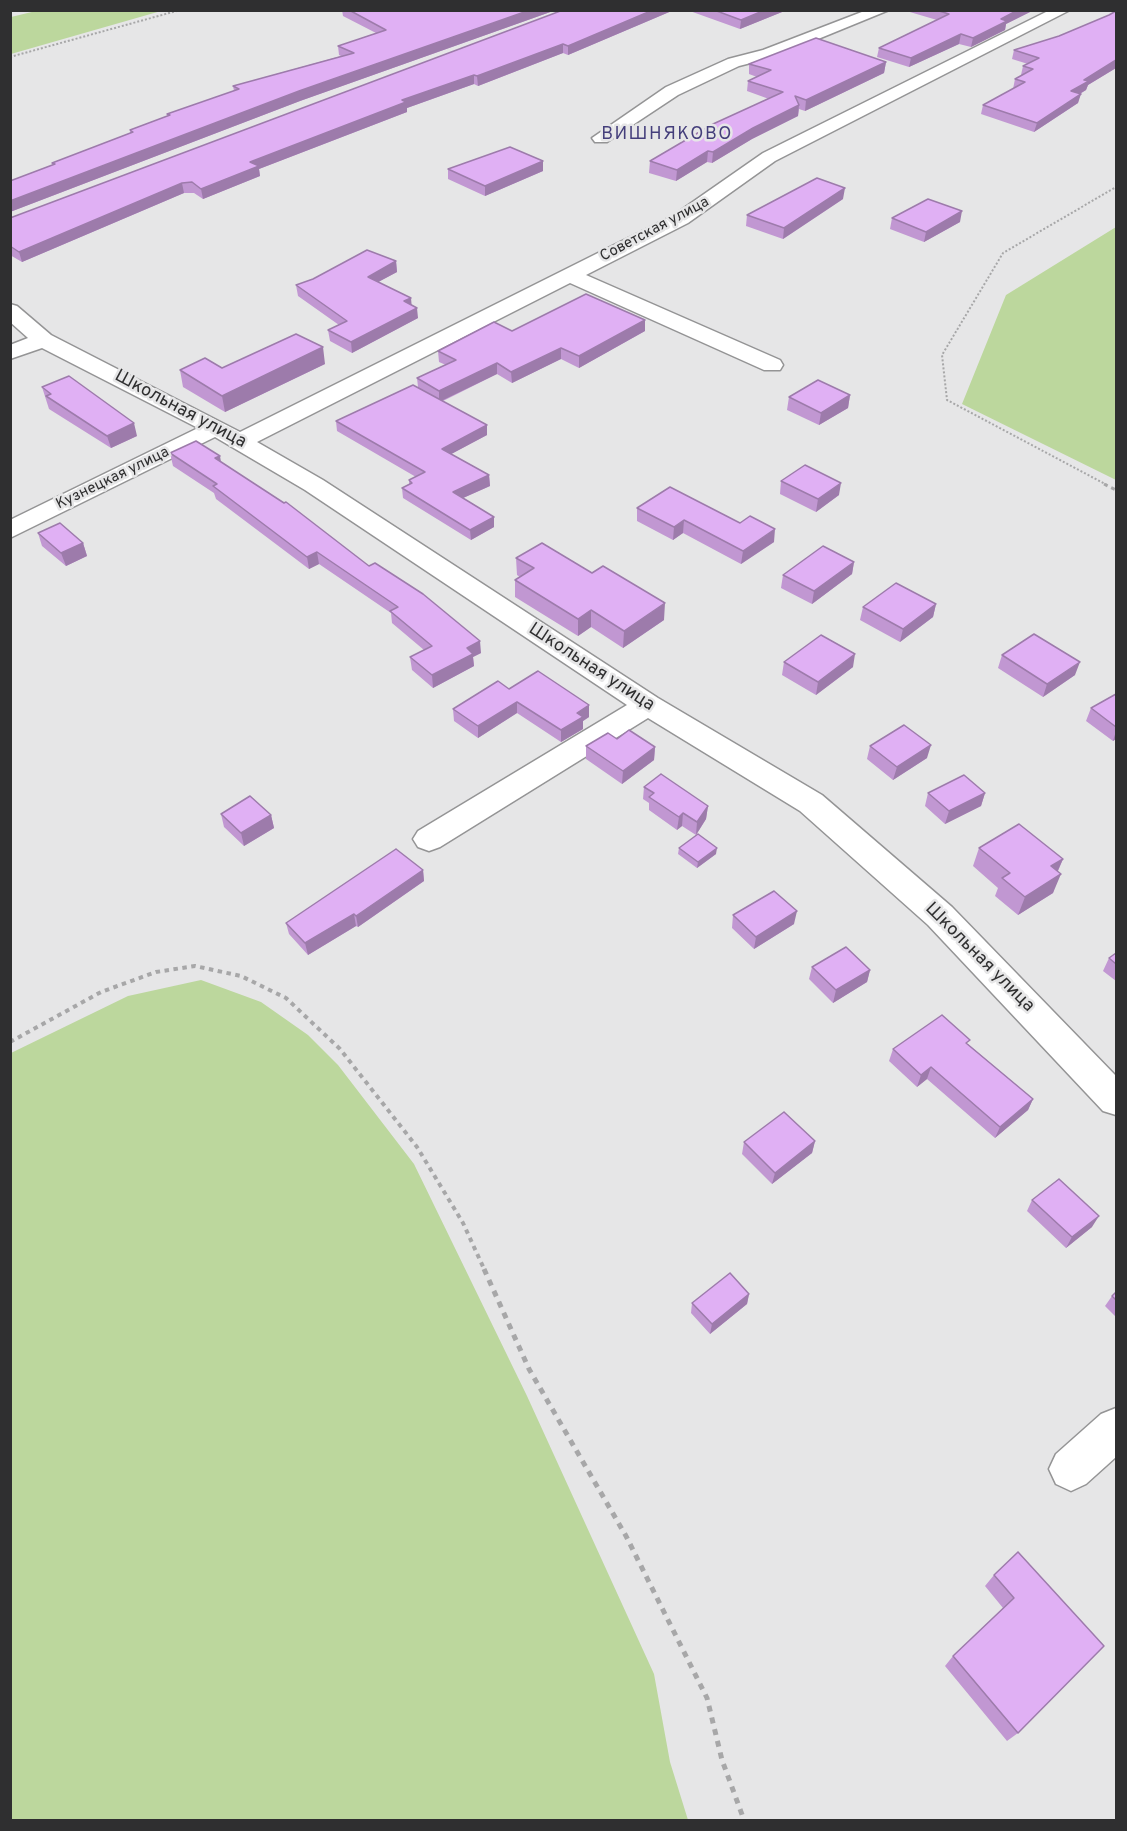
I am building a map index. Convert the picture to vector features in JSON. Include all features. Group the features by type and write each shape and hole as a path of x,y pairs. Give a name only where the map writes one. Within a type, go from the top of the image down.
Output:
{"street":[{"path":"602,138 672,90 734,62 768,54 882,10"},
{"name":"Советская улица","path":"229,435 569,275 681,219 717,196 768,157 1063,10"},
{"path":"569,275 772,365"},
{"name":"Школьная улица","path":"10,310 43,340 229,435 314,485 648,705 811,803 940,916 1116,1100"},
{"path":"10,352 43,340"},
{"name":"Кузнецкая улица","path":"10,530 229,435"},
{"path":"429,839 648,705"},
{"path":"1071,1469 1116,1429"}],"path":[{"path":"10,57 180,10"},
{"path":"1116,186 1003,253 942,355 947,400 1116,490"},
{"path":"10,1042 101,992 156,972 195,966 240,976 286,998 340,1048 417,1147 463,1223 529,1369 626,1536 707,1698 722,1760 744,1821"}],"green space":[{"path":"36,11 161,11 11,54 11,17"},
{"path":"1116,227 1116,480 962,404 1006,295"},
{"path":"201,980 261,1002 308,1035 338,1065 414,1164 527,1396 654,1674 670,1762 688,1820 11,1820 11,1053 128,996"}],"building":[{"path":"349,10 530,10 299,91 10,201 10,181 133,132 130,130 170,115 167,114 239,89 233,86 354,53 338,46 386,30"},
{"path":"563,10 653,10 568,46 563,44 477,76 474,75 402,100 406,102 250,162 259,166 201,189 192,182 182,183 19,252 10,246 10,218"},
{"path":"714,10 765,10 741,20"},
{"path":"936,10 1018,10 1001,19 1007,21 973,38 961,34 911,58 879,48 949,14"},
{"path":"1116,11 1116,60 1084,80 1089,81 1071,91 1081,94 1037,123 983,105 1025,82 1015,79 1033,69 1023,66 1039,58 1014,50 1059,36"},
{"path":"816,38 886,62 806,100 795,96 799,105 753,128 713,152 708,151 677,170 650,161 713,124 783,92 748,81 771,70 749,64"},
{"path":"510,147 543,161 485,186 448,169"},
{"path":"817,178 845,188 784,228 747,215"},
{"path":"928,199 962,211 926,232 892,218"},
{"path":"367,250 396,261 368,277 411,298 404,301 417,308 351,342 328,330 347,321 296,285 313,279"},
{"path":"586,294 645,320 579,356 561,348 511,372 497,363 439,391 417,378 456,360 438,351 494,322 512,331"},
{"path":"296,334 323,347 222,396 180,370 205,358 222,368"},
{"path":"69,376 134,423 107,436 46,396 51,394 42,387"},
{"path":"818,380 850,395 821,413 789,397"},
{"path":"413,385 487,425 442,449 489,475 453,492 494,517 470,530 402,488 412,483 409,480 425,472 336,421"},
{"path":"196,441 220,456 215,458 284,503 286,502 369,566 375,563 423,594 480,641 467,648 473,654 432,675 410,657 432,646 390,611 398,607 317,552 307,557 213,486 217,484 170,453"},
{"path":"805,465 841,483 818,499 781,481"},
{"path":"670,487 740,523 750,516 775,529 743,551 684,520 674,527 637,508"},
{"path":"60,523 83,543 61,553 38,533"},
{"path":"542,543 592,573 603,566 665,603 624,631 591,610 578,619 515,580 534,568 516,558"},
{"path":"823,546 854,562 814,591 783,575"},
{"path":"896,583 936,604 903,629 863,607"},
{"path":"1034,634 1080,662 1047,684 1002,655"},
{"path":"821,635 855,654 818,682 784,662"},
{"path":"538,671 589,705 577,713 583,717 561,730 517,702 478,726 453,709 498,681 509,689"},
{"path":"1116,694 1116,727 1091,708"},
{"path":"904,725 931,745 897,767 870,746"},
{"path":"629,730 655,747 623,771 586,746 608,733 617,739"},
{"path":"661,774 708,806 697,822 683,813 679,817 649,797 654,793 644,787"},
{"path":"964,775 985,793 949,811 928,793"},
{"path":"250,796 271,815 241,833 221,814"},
{"path":"1019,824 1063,859 1051,866 1061,874 1025,897 1002,878 1010,873 979,848"},
{"path":"698,834 717,848 698,862 679,848"},
{"path":"396,849 423,870 356,916 354,914 305,943 286,923"},
{"path":"774,891 797,911 756,937 733,915"},
{"path":"846,947 870,970 836,990 812,967"},
{"path":"1116,953 1116,964 1109,958"},
{"path":"942,1015 970,1040 966,1043 1033,1099 1000,1127 931,1067 921,1075 893,1049"},
{"path":"784,1112 815,1141 775,1173 744,1142"},
{"path":"1059,1179 1099,1216 1072,1237 1032,1200"},
{"path":"730,1273 749,1294 712,1324 692,1303"},
{"path":"1018,1552 1104,1646 1018,1733 953,1656 1014,1598 994,1575"}],"district":[{"name":"ВИШНЯКОВО","path":"667,135"}]}
